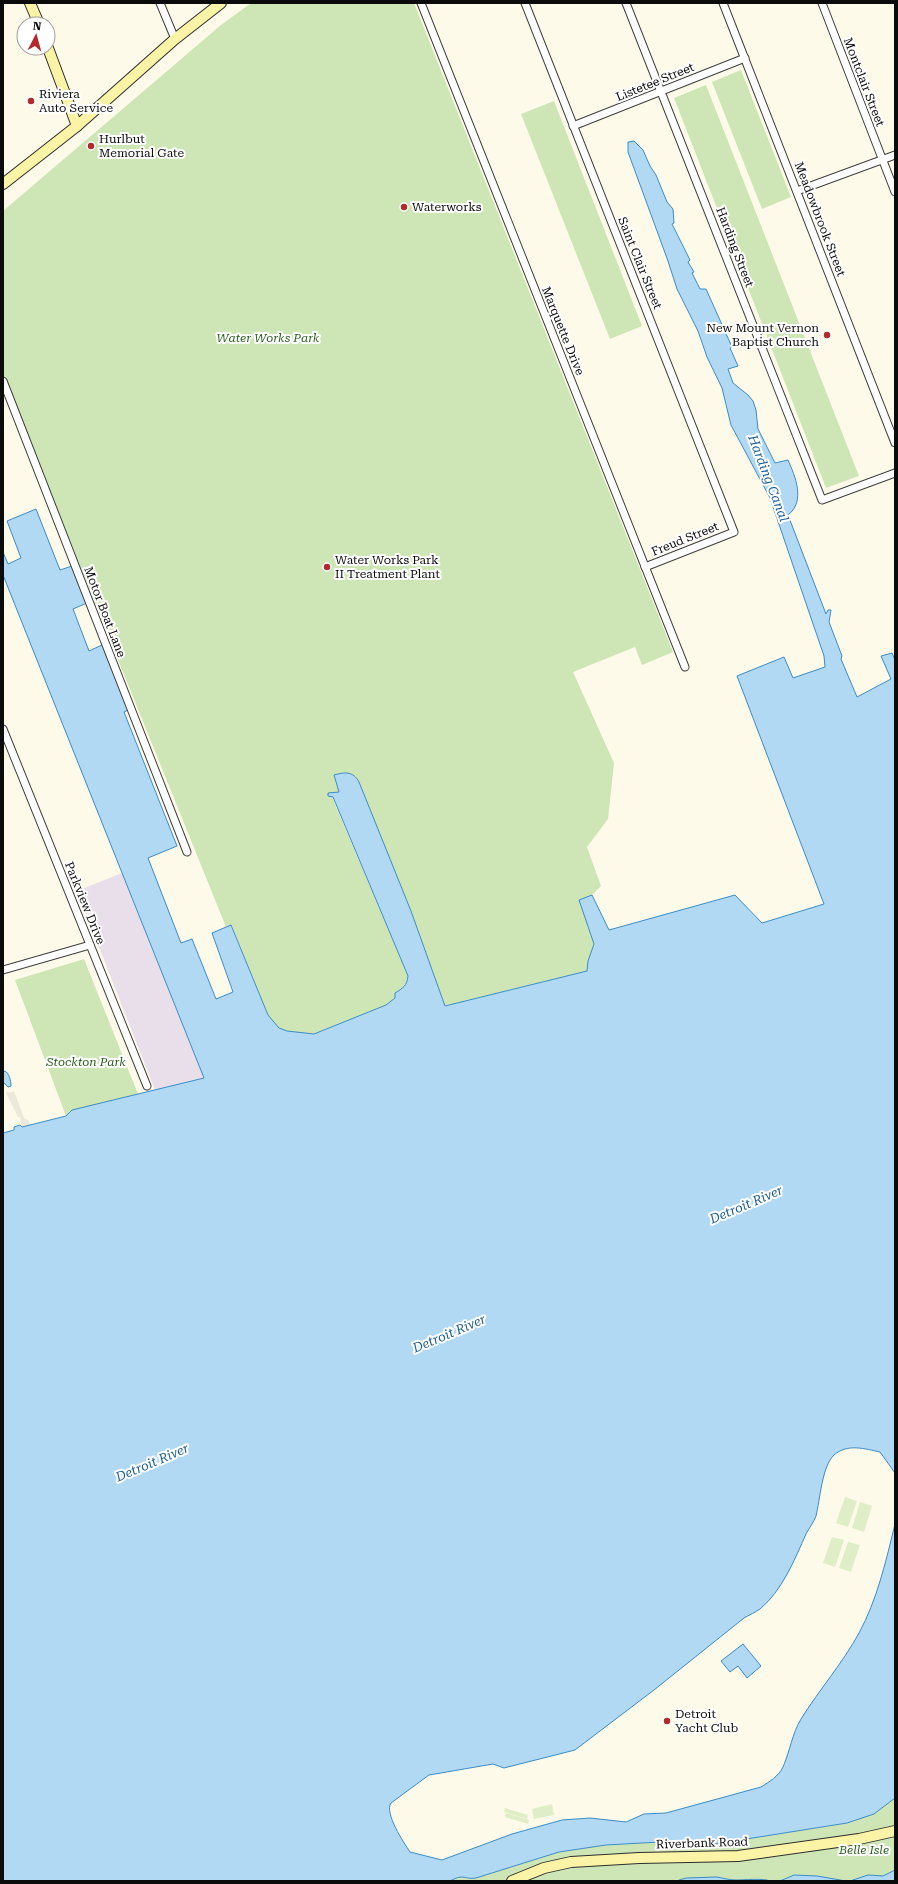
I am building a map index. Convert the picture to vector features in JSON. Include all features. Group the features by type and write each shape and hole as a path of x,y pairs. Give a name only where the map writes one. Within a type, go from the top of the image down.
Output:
{"street":[{"path":"30,3 36,16"},
{"path":"160,3 175,38"},
{"path":"3,184 77,126 175,38 221,3"},
{"name":"Marquette Drive","path":"421,3 685,667"},
{"name":"Saint Clair Street","path":"525,3 734,532"},
{"name":"Harding Street","path":"626,3 662,91 822,500 895,473"},
{"name":"Meadowbrook Street","path":"723,3 895,443"},
{"name":"Montclair Street","path":"822,3 895,192"},
{"path":"51,56 77,126"},
{"name":"Listetee Street","path":"573,126 745,58"},
{"path":"797,191 895,155"},
{"name":"Motor Boat Lane","path":"3,381 187,852"},
{"name":"Freud Street","path":"644,567 734,532"},
{"name":"Parkview Drive","path":"3,729 147,1086"},
{"path":"3,970 90,944"},
{"name":"Riverbank Road","path":"512,1881 549,1866 571,1862 632,1858 738,1856 859,1839 895,1831"}],"shaded area":[{"path":"122,873 204,1078 155,1090 77,891"},
{"path":"8,1091 9,1093 14,1091 24,1118 28,1120 30,1125 22,1127 20,1117 18,1117 6,1093"}],"green space":[{"name":"Water Works Park","path":"251,3 414,3 673,652 642,665 635,647 573,672 614,763 608,819 587,847 601,886 592,895 580,901 594,944 588,961 587,971 445,1006 411,911 355,776 332,797 408,976 407,982 404,986 395,993 395,998 386,1005 314,1034 287,1031 278,1028 268,1015 232,926 226,927 3,375 3,211 221,25"},
{"path":"741,70 791,197 762,209 712,82"},
{"path":"706,85 859,476 826,488 674,98"},
{"path":"554,101 642,326 610,339 521,114"},
{"name":"Stockton Park","path":"84,959 138,1094 73,1110 66,1116 15,980"},
{"path":"845,1497 857,1501 848,1527 836,1523"},
{"path":"860,1502 872,1506 864,1532 852,1528"},
{"path":"832,1537 844,1540 835,1567 823,1563"},
{"path":"848,1542 860,1545 851,1572 839,1568"},
{"name":"Belle Isle","path":"895,1798 895,1881 450,1881 458,1877 476,1878 559,1852 606,1845 678,1841 715,1844 847,1823 874,1814"},
{"path":"552,1804 554,1815 534,1819 532,1809"},
{"path":"505,1808 528,1815 527,1819 504,1812"},
{"path":"506,1813 529,1820 528,1824 505,1817"}],"water":[{"path":"634,141 643,150 656,175 667,202 673,209 674,223 672,224 690,260 688,262 694,272 692,273 700,289 706,289 732,347 730,348 738,366 728,369 733,383 753,401 756,410 758,429 775,463 788,460 791,466 796,481 798,496 797,503 788,515 826,614 828,610 831,610 829,622 842,656 841,659 857,697 891,679 881,656 892,653 895,660 895,1473 880,1452 863,1448 851,1448 839,1451 834,1455 830,1460 824,1475 815,1518 787,1574 768,1602 744,1618 654,1690 575,1750 504,1768 493,1764 429,1775 391,1803 390,1814 392,1821 410,1852 442,1860 512,1834 562,1820 590,1818 626,1822 644,1814 666,1813 761,1787 774,1778 781,1770 795,1731 801,1719 859,1633 876,1594 895,1524 895,1798 874,1814 847,1823 715,1844 678,1841 606,1845 559,1852 476,1878 458,1877 450,1881 3,1881 3,1133 14,1130 14,1127 20,1125 22,1127 66,1116 72,1110 204,1078 3,575 3,552 8,564 21,558 7,521 36,509 60,570 72,566 87,603 73,609 89,651 104,644 130,709 124,712 177,846 148,858 181,943 192,939 216,999 233,992 212,933 231,925 268,1015 279,1028 287,1031 314,1034 386,1005 395,998 395,993 406,984 408,976 333,797 328,796 328,793 339,792 334,775 342,773 351,774 357,778 359,782 411,911 445,1006 587,971 588,961 594,944 579,900 592,895 609,930 735,895 762,923 824,904 737,676 784,657 793,678 825,667 824,656 770,498 731,425 722,388 707,357 698,331 677,289 628,152 628,142"},
{"path":"5,1071 9,1075 11,1082 11,1086 8,1087 3,1082 3,1072"},
{"path":"743,1644 761,1666 747,1678 738,1666 730,1672 721,1661"},
{"path":"895,1870 895,1881 850,1881 868,1875 883,1876"},
{"path":"794,1875 817,1876 846,1881 780,1881"},
{"path":"717,1877 733,1880 759,1879 770,1881 676,1881 686,1878"}],"place":[{"name":"Riviera Auto Service","path":"31,101"},
{"name":"Hurlbut Memorial Gate","path":"91,146"},
{"name":"Waterworks","path":"404,207"},
{"name":"New Mount Vernon Baptist Church","path":"827,335"},
{"name":"Water Works Park II Treatment Plant","path":"327,567"},
{"name":"Detroit Yacht Club","path":"667,1721"}],"water label":[{"name":"Harding Canal","path":"769,478"},
{"name":"Detroit River","path":"746,1204"},
{"name":"Detroit River","path":"449,1333"},
{"name":"Detroit River","path":"152,1462"}]}
